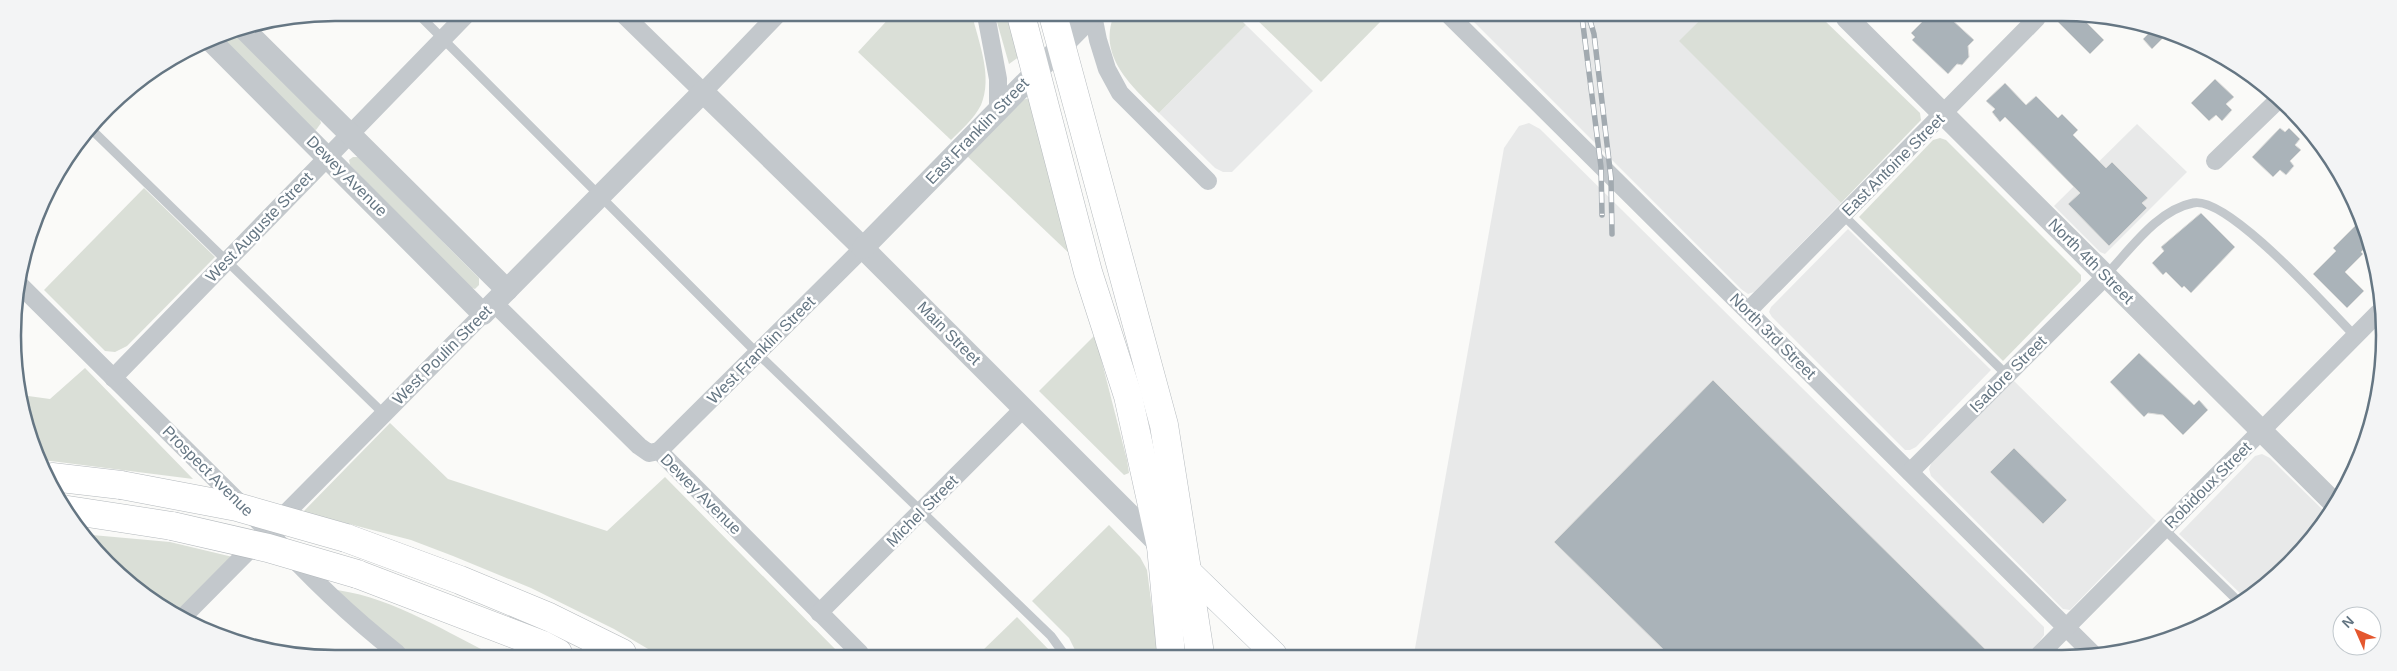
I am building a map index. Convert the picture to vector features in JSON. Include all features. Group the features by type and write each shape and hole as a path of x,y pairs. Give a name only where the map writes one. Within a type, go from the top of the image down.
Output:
{"main road":[{"path":"1023,21 1088,272 1128,396 1161,546 1171,650"},
{"path":"1055,21 1164,424 1199,650"},
{"path":"56,477 121,485 237,507 346,538 460,580 549,617 616,650"},
{"path":"75,511 172,526 268,548 357,574 552,650"},
{"name":"Main Street","path":"1161,546 1270,650"}],"street":[{"name":"West Auguste Street","path":"113,378 460,21"},
{"name":"Main Street","path":"629,21 863,248 1161,546"},
{"path":"703,92 771,21"},
{"path":"987,21 998,79 998,109"},
{"name":"East Franklin Street","path":"863,248 1036,70 1087,21"},
{"path":"1094,21 1107,69 1120,93 1208,181"},
{"name":"North 3rd Street","path":"1455,21 2087,648"},
{"name":"North 4th Street","path":"1850,21 2330,499"},
{"name":"East Antoine Street","path":"1748,311 2035,21"},
{"name":"Dewey Avenue","path":"249,34 350,135 495,302 638,446 649,453 659,451 856,650"},
{"name":"Dewey Avenue","path":"215,45 328,157 495,302"},
{"name":"West Poulin Street","path":"187,612 703,92"},
{"path":"2216,161 2274,104"},
{"name":"West Franklin Street","path":"659,451 863,248"},
{"name":"Isadore Street","path":"1910,472 2106,276"},
{"name":"Prospect Avenue","path":"25,290 268,531 305,573 362,625 394,650"},
{"name":"Robidoux Street","path":"2044,650 2375,316"},
{"name":"Michel Street","path":"819,613 1024,408"}],"lane":[{"path":"425,21 758,354 1051,636 1061,650"},
{"path":"95,133 384,414"},
{"path":"2106,276 2163,217 2192,203 2203,202 2238,221 2289,269 2355,336"},
{"path":"1843,215 2007,375"},
{"path":"2164,529 2235,598"}],"shaded area":[{"path":"887,21 974,21 984,60 986,83 981,105 975,115 951,140 858,52"},
{"path":"997,21 1010,21 1020,56 1009,64"},
{"path":"1112,21 1242,21 1246,25 1159,113 1120,70 1110,44"},
{"path":"1258,21 1381,21 1321,82"},
{"path":"1473,21 1699,21 1680,41 1841,203 1754,292 1748,294"},
{"path":"1699,21 1825,21 1920,113 1921,120 1841,203 1679,41"},
{"path":"1246,25 1313,91 1232,172 1223,172 1215,168 1159,113"},
{"path":"238,37 319,117 321,123 316,130 310,128 224,42"},
{"path":"1030,98 1072,256 967,156 1022,100"},
{"path":"1529,123 1540,129 2044,627 2044,635 2032,650 1415,650 1504,148 1519,126"},
{"path":"2137,124 2187,172 2105,254 2100,252 2054,206"},
{"path":"1940,138 1946,140 2081,275 2081,281 2003,361 1859,217 1933,140"},
{"path":"353,157 358,157 479,278 479,285 475,289 469,287 350,165 349,160"},
{"path":"144,188 215,257 127,346 115,352 105,351 44,290"},
{"path":"1848,229 1991,370 1916,447 1910,450 1905,450 1769,312 1771,307"},
{"path":"1095,335 1127,460 1129,473 1124,475 1039,391"},
{"path":"85,368 193,479 47,461 38,437 27,396 50,399"},
{"path":"2012,379 2156,521 2070,610 2063,609 1931,476 1929,469 1933,459"},
{"path":"390,423 448,479 607,531 665,477 836,650 650,650 614,629 531,588 453,556 411,540 303,512"},
{"path":"2262,454 2270,458 2323,510 2284,558 2241,594 2179,534 2255,456"},
{"path":"1109,525 1140,557 1147,570 1157,650 1075,650 1069,638 1032,601"},
{"path":"93,535 170,542 237,558 185,611 161,597 128,572"},
{"path":"328,589 349,592 391,605 483,650 402,650 363,621"},
{"path":"1017,617 1049,650 983,650"}],"building":[{"path":"1923,21 1953,21 1974,40 1968,46 1969,57 1962,65 1957,64 1948,74 1912,40 1915,37 1911,33"},
{"path":"2057,21 2086,22 2104,40 2090,54"},
{"path":"2148,34 2163,38 2152,49 2143,39"},
{"path":"2215,79 2234,97 2226,104 2232,110 2222,121 2216,115 2209,121 2191,103"},
{"path":"2005,83 2026,105 2036,96 2058,118 2062,114 2078,130 2073,135 2106,168 2112,162 2148,198 2142,203 2147,208 2109,246 2068,204 2080,193 2005,117 2000,122 1992,112 1995,109 1986,101"},
{"path":"2280,128 2285,132 2289,128 2300,139 2295,145 2301,150 2290,161 2294,166 2286,175 2280,170 2273,177 2252,157"},
{"path":"2201,213 2235,247 2191,293 2184,286 2182,288 2166,272 2163,275 2152,263 2164,251 2161,247"},
{"path":"2356,225 2364,249 2361,252 2363,254 2345,272 2364,291 2347,308 2313,274 2336,251 2333,248"},
{"path":"2139,353 2194,405 2199,400 2208,410 2183,435 2163,415 2148,413 2144,417 2110,382"},
{"path":"1713,380 1986,650 1664,650 1554,542"},
{"path":"2014,448 2067,500 2043,524 1990,472"}],"railway":[{"path":"1583,21 1601,167 1602,215"},
{"path":"1590,21 1594,34 1611,178 1612,234"}]}
